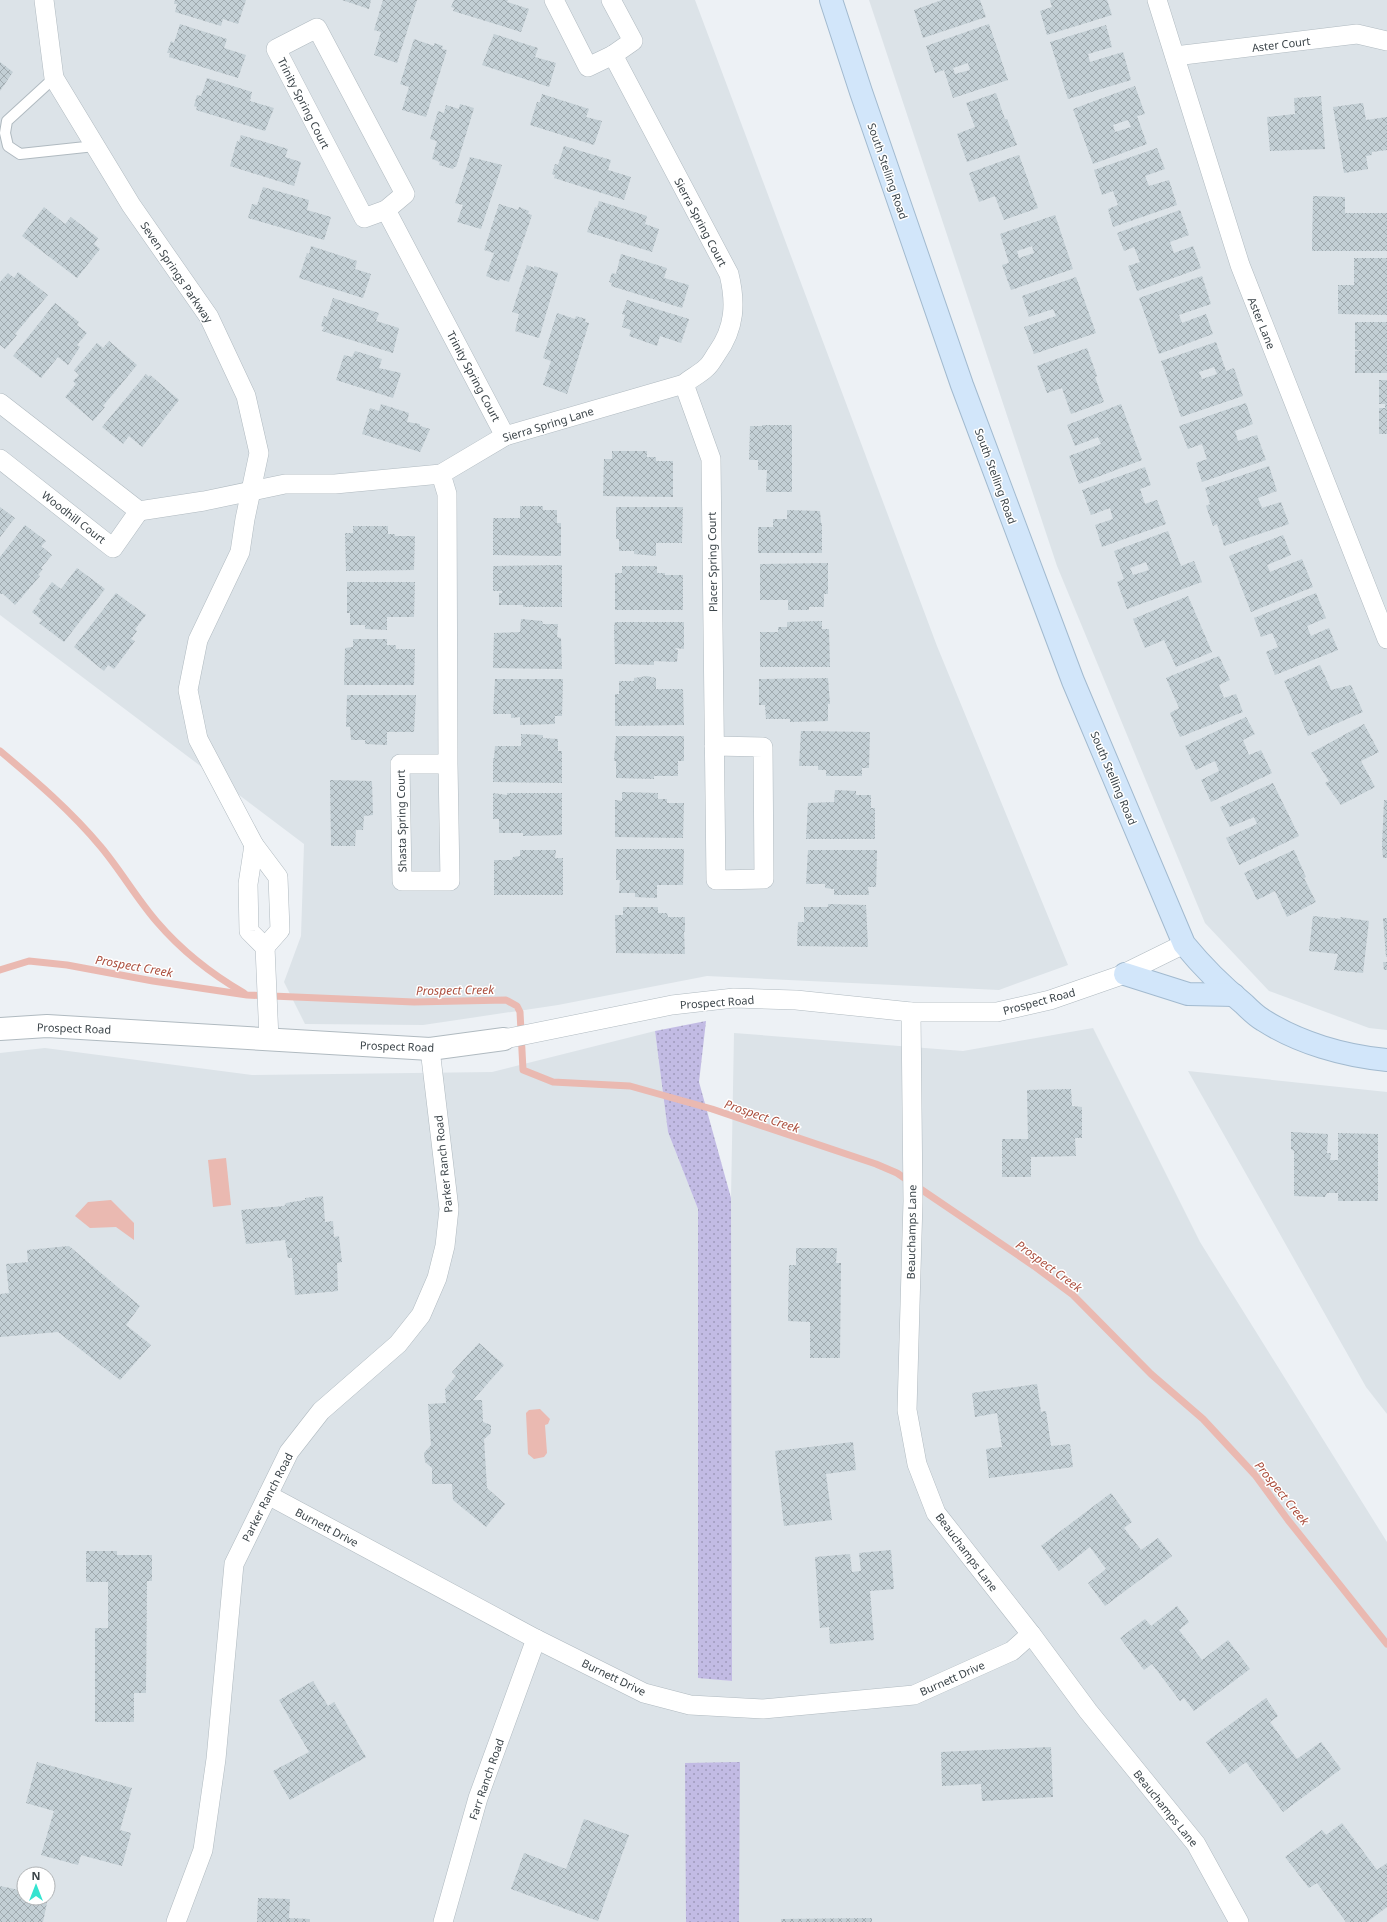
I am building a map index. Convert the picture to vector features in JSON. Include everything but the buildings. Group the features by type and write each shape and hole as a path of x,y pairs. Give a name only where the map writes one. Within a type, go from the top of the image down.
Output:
{"main road":[{"name":"South Stelling Road","path":"831,0 861,92 962,385 1073,681 1184,944"},
{"path":"1184,944 1196,959 1262,1020 1300,1039 1341,1053 1387,1060"},
{"path":"1125,974 1188,994 1234,995"}],"street":[{"name":"Seven Springs Parkway","path":"44,0 54,78 131,205 209,317 246,396 259,453 240,552 198,640 188,690 198,739 254,845 278,877 280,930 265,947"},
{"path":"554,0 588,67 613,55 633,41 612,0"},
{"name":"Aster Lane","path":"1157,0 1240,266 1387,638"},
{"name":"Trinity Spring Court","path":"318,28 405,194 386,210 364,218 276,49 318,28"},
{"name":"Aster Court","path":"1175,56 1357,34 1387,41"},
{"name":"Sierra Spring Court","path":"613,55 729,274 734,292 732,326 726,341 707,367 684,384"},
{"name":"Trinity Spring Court","path":"386,210 505,436"},
{"name":"Sierra Spring Lane","path":"251,490 285,484 335,484 442,474 505,436 684,384"},
{"name":"Placer Spring Court","path":"684,384 711,459 714,746 716,880 764,879 763,747 714,746"},
{"path":"0,403 139,511 204,501 251,490"},
{"name":"Woodhill Court","path":"0,459 113,548 139,511"},
{"name":"Shasta Spring Court","path":"442,474 447,494 450,881 402,881 400,764 448,764"},
{"path":"254,845 248,884 250,931 265,947 268,984 269,1039"},
{"name":"Prospect Road","path":"0,1029 47,1026 430,1049 504,1039 672,1005 734,998 796,1000 911,1012 997,1012 1050,1000 1125,974 1184,944"},
{"name":"Beauchamps Lane","path":"911,1012 913,1201 907,1410 917,1464 936,1513 1031,1634 1088,1711 1196,1844 1239,1922"},
{"name":"Parker Ranch Road","path":"176,1922 203,1850 216,1759 234,1564 289,1452 321,1411 398,1344 421,1315 437,1278 445,1246 449,1209 430,1049"},
{"name":"Burnett Drive","path":"268,1495 536,1639 644,1693 690,1705 763,1709 914,1695 1012,1651 1031,1634"},
{"name":"Farr Ranch Road","path":"442,1922 478,1798 536,1639"}],"lane":[{"path":"54,78 7,121 5,133 8,146 20,154 95,146"}],"shaded area":[{"path":"0,0 695,0 937,646 1068,965 999,990 707,976 558,1005 423,1025 305,1024 284,982 301,936 304,844 0,615"},
{"path":"869,0 1387,0 1387,1030 1369,1028 1269,991 1205,923 1057,566"},
{"path":"706,1021 699,1082 731,1198 732,1681 698,1678 698,1209 668,1132 655,1031"},
{"path":"1093,1028 1200,1242 1387,1542 1387,1922 0,1922 0,1053 45,1048 252,1075 492,1072 655,1031 668,1132 698,1209 698,1677 731,1681 731,1198 734,1033 963,1051"},
{"path":"1188,1071 1387,1092 1387,1414 1366,1387"},
{"path":"226,1158 231,1205 213,1207 208,1160"},
{"path":"111,1200 134,1223 134,1240 116,1227 90,1228 75,1216 88,1202"},
{"path":"540,1409 550,1419 548,1424 545,1425 547,1453 544,1457 534,1459 528,1454 526,1413 529,1410"},
{"path":"740,1762 739,1922 686,1922 685,1763"}],"waterway":[{"path":"0,751 53,797 90,834 150,913 176,942 209,970 244,993"},
{"name":"Prospect Creek","path":"0,970 29,961 67,965 153,981 247,995 414,1002 506,1000 517,1006 520,1012 523,1070 553,1082 630,1086 712,1109 876,1164 897,1173 1034,1266 1073,1295 1151,1374 1203,1419 1255,1475 1288,1520 1387,1644"}]}
